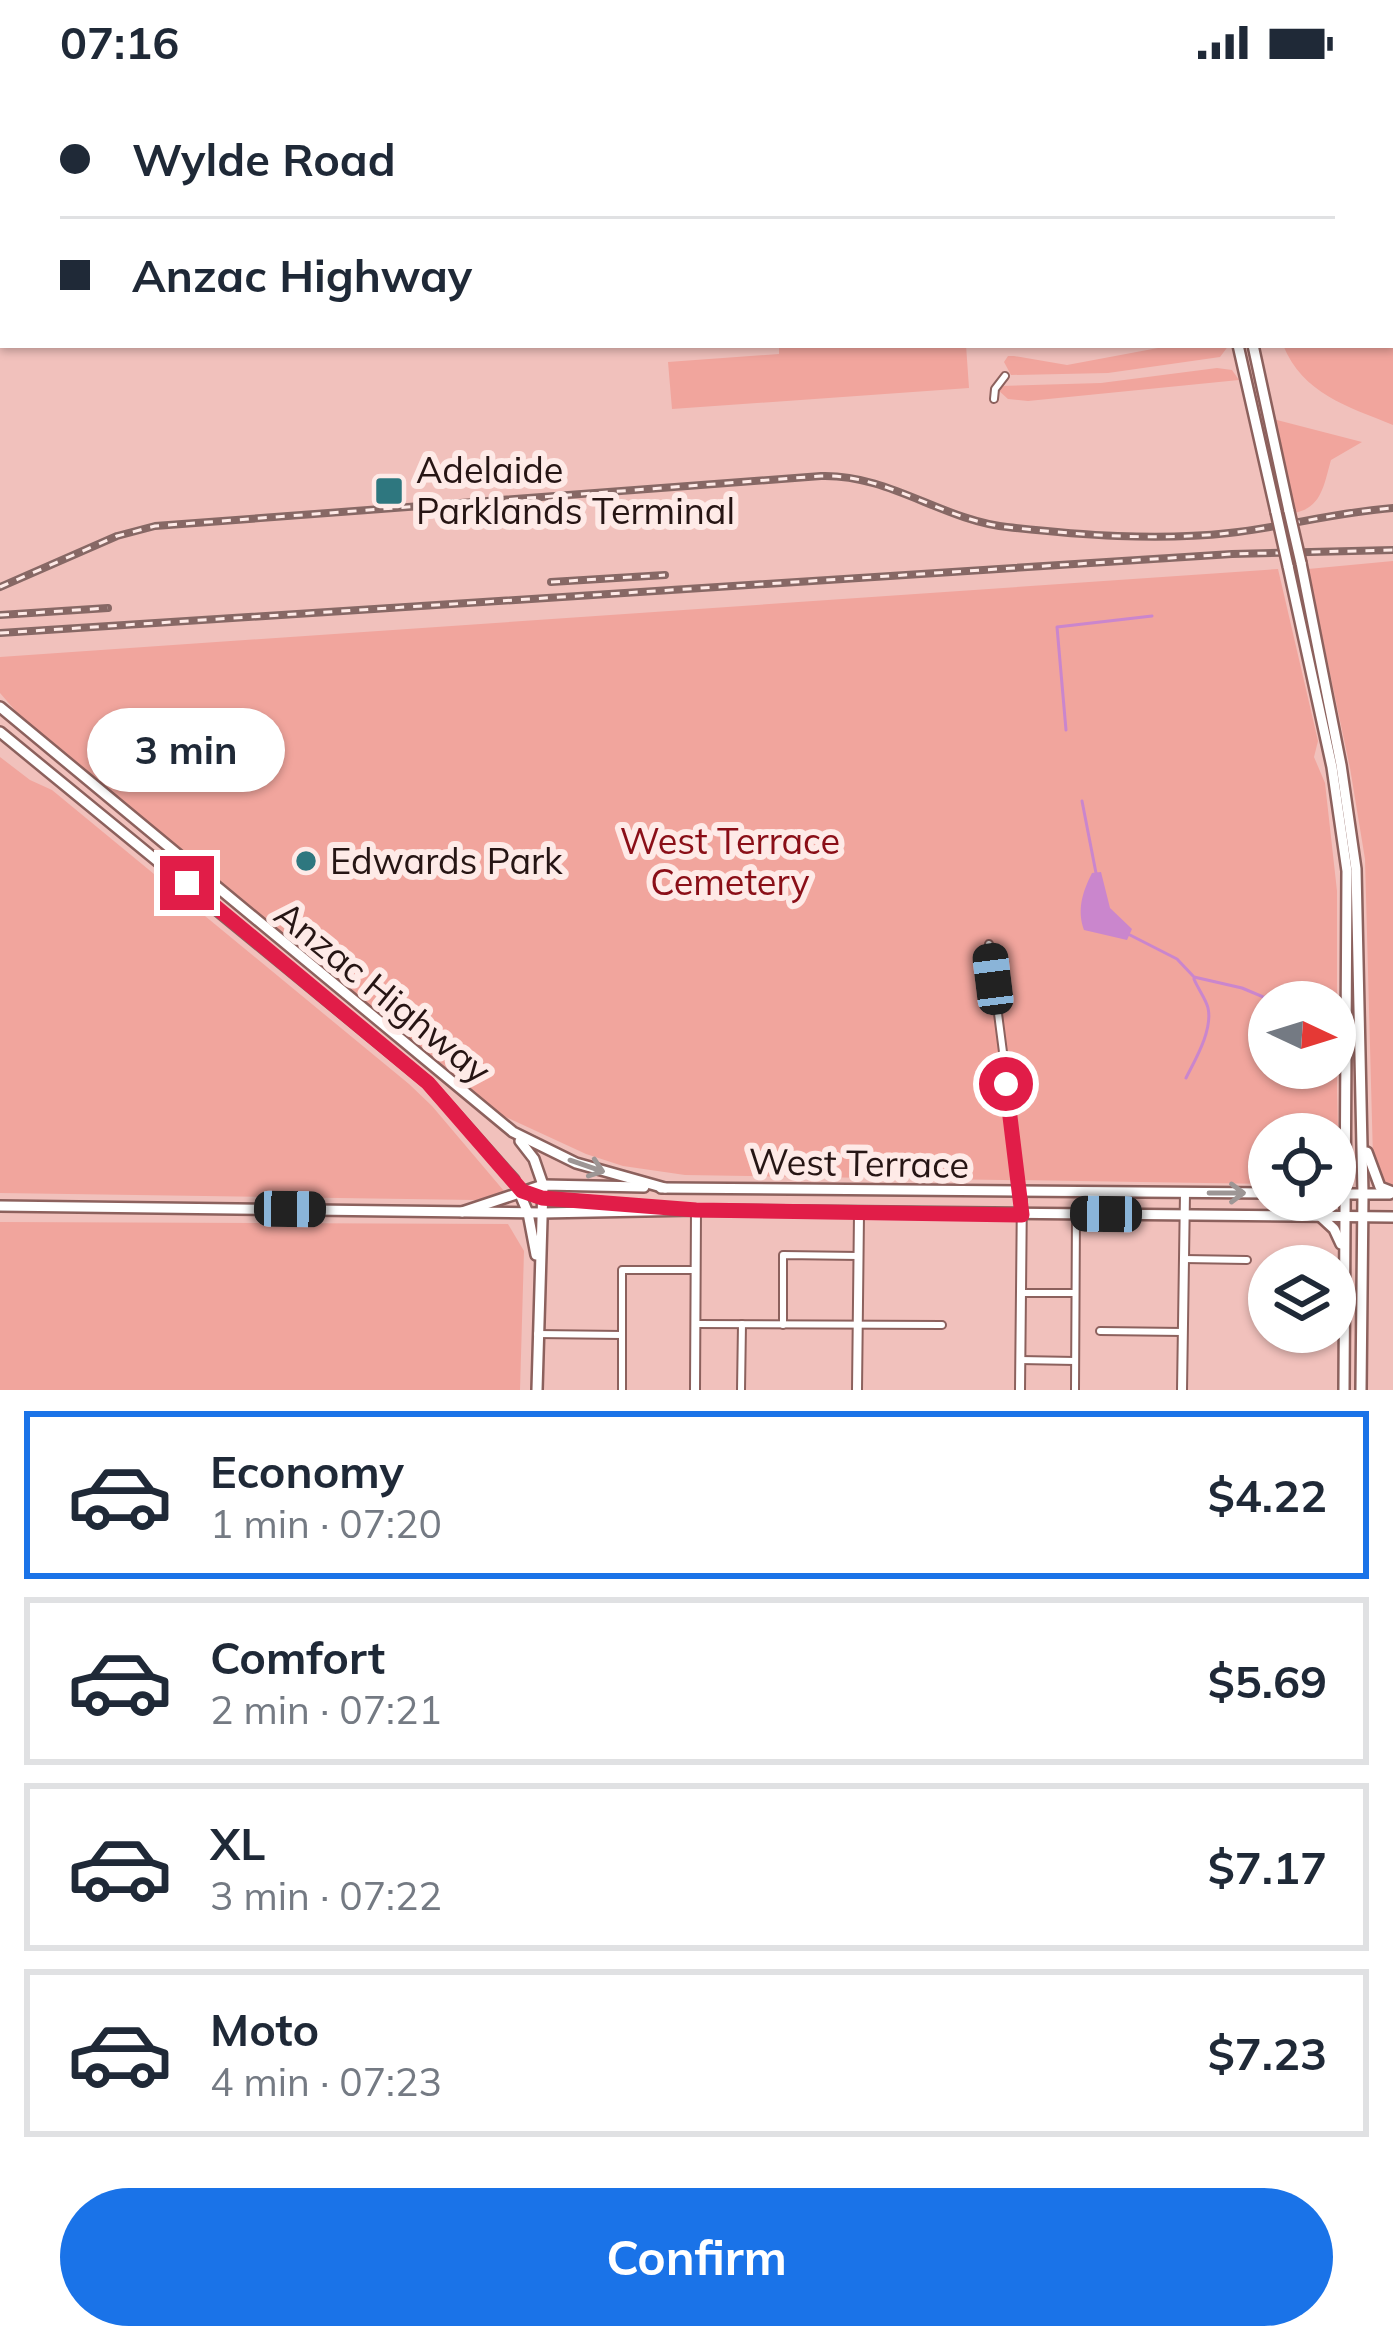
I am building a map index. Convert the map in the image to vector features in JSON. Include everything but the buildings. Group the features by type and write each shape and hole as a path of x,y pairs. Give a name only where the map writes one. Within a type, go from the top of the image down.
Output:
{"main road":[{"path":"1239,348 1332,767 1347,871 1343,1113"},
{"path":"1254,348 1352,829 1364,1141 1361,1390"},
{"name":"Anzac Highway","path":"0,707 513,1132"},
{"name":"Anzac Highway","path":"0,732 428,1083 522,1191 538,1266"},
{"path":"122,830 131,818"},
{"path":"513,1132 534,1159 542,1185 537,1390"},
{"name":"West Terrace","path":"513,1132 576,1163 665,1188"},
{"path":"1364,1141 1375,1179 1393,1193"},
{"name":"West Terrace","path":"522,1191 542,1185 1248,1193"},
{"path":"860,1190 860,1214"},
{"path":"462,1212 522,1191"},
{"name":"West Terrace","path":"522,1191 542,1198 696,1210"},
{"path":"1356,1194 1393,1193"},
{"name":"West Terrace","path":"0,1206 1248,1216"},
{"path":"506,1213 532,1236"},
{"name":"West Terrace","path":"1356,1217 1393,1217"},
{"path":"1344,1353 1344,1390"}],"street":[{"path":"994,399 994,389 1005,376"},
{"path":"989,944 1022,1192 1020,1390"},
{"path":"1182,1390 1184,1193"},
{"path":"695,1390 696,1210"},
{"path":"859,1390 860,1214"},
{"path":"1075,1390 1076,1214"},
{"path":"783,1324 783,1255 859,1256"},
{"path":"1184,1259 1247,1260"},
{"path":"622,1390 622,1270 696,1270"},
{"path":"1021,1293 1075,1293"},
{"path":"696,1324 942,1325"},
{"path":"741,1390 742,1324"},
{"path":"1100,1331 1183,1332"},
{"path":"537,1334 622,1335"},
{"path":"1020,1360 1075,1361"}],"green space":[{"path":"779,348 966,348 969,388 672,409 668,362 779,354"},
{"path":"1158,348 1227,348 1220,357 1108,373 1011,375 1004,362 1014,356 1067,365"},
{"path":"1285,348 1393,348 1393,425 1328,396 1292,362"},
{"path":"1232,370 1239,380 1028,401 1008,399 998,390 1000,386 1101,383"},
{"path":"1273,419 1362,442 1331,460 1320,494 1303,511 1293,513"},
{"path":"1393,561 1393,1190 1381,1181 1373,1158 1365,859 1308,569"},
{"name":"West Terrace Cemetery","path":"1278,569 1318,741 1314,757 1325,783 1337,891 1337,981 1248,981 1248,1089 1337,1089 1338,1113 1248,1113 1248,1184 685,1175 623,1166 495,1112 26,723 0,693 0,657"},
{"path":"0,757 52,790 409,1084 504,1191 476,1200 0,1193"},
{"path":"0,1222 508,1224 524,1251 520,1390 0,1390"}],"shaded area":[{"path":"1101,872 1110,908 1132,929 1127,940 1084,930 1083,895 1092,873"}],"waterway":[{"path":"1066,730 1057,627 1152,616"},
{"path":"1082,801 1096,873"},
{"path":"1130,935 1177,959 1194,977 1248,991"},
{"path":"1186,1078 1209,1017 1194,979"}],"railway":[{"path":"0,587 117,536 155,526 821,476 870,482 983,523 1090,535 1229,533 1393,508"},
{"path":"0,633 1232,554 1393,550"},
{"path":"551,582 665,575"},
{"path":"0,615 108,608"}],"place":[{"name":"Adelaide Parklands Terminal","path":"389,491"},
{"name":"Edwards Park","path":"306,861"}],"route":[{"path":"187,883 428,1083 522,1191 542,1198 696,1210 1022,1215 1006,1084"}]}
